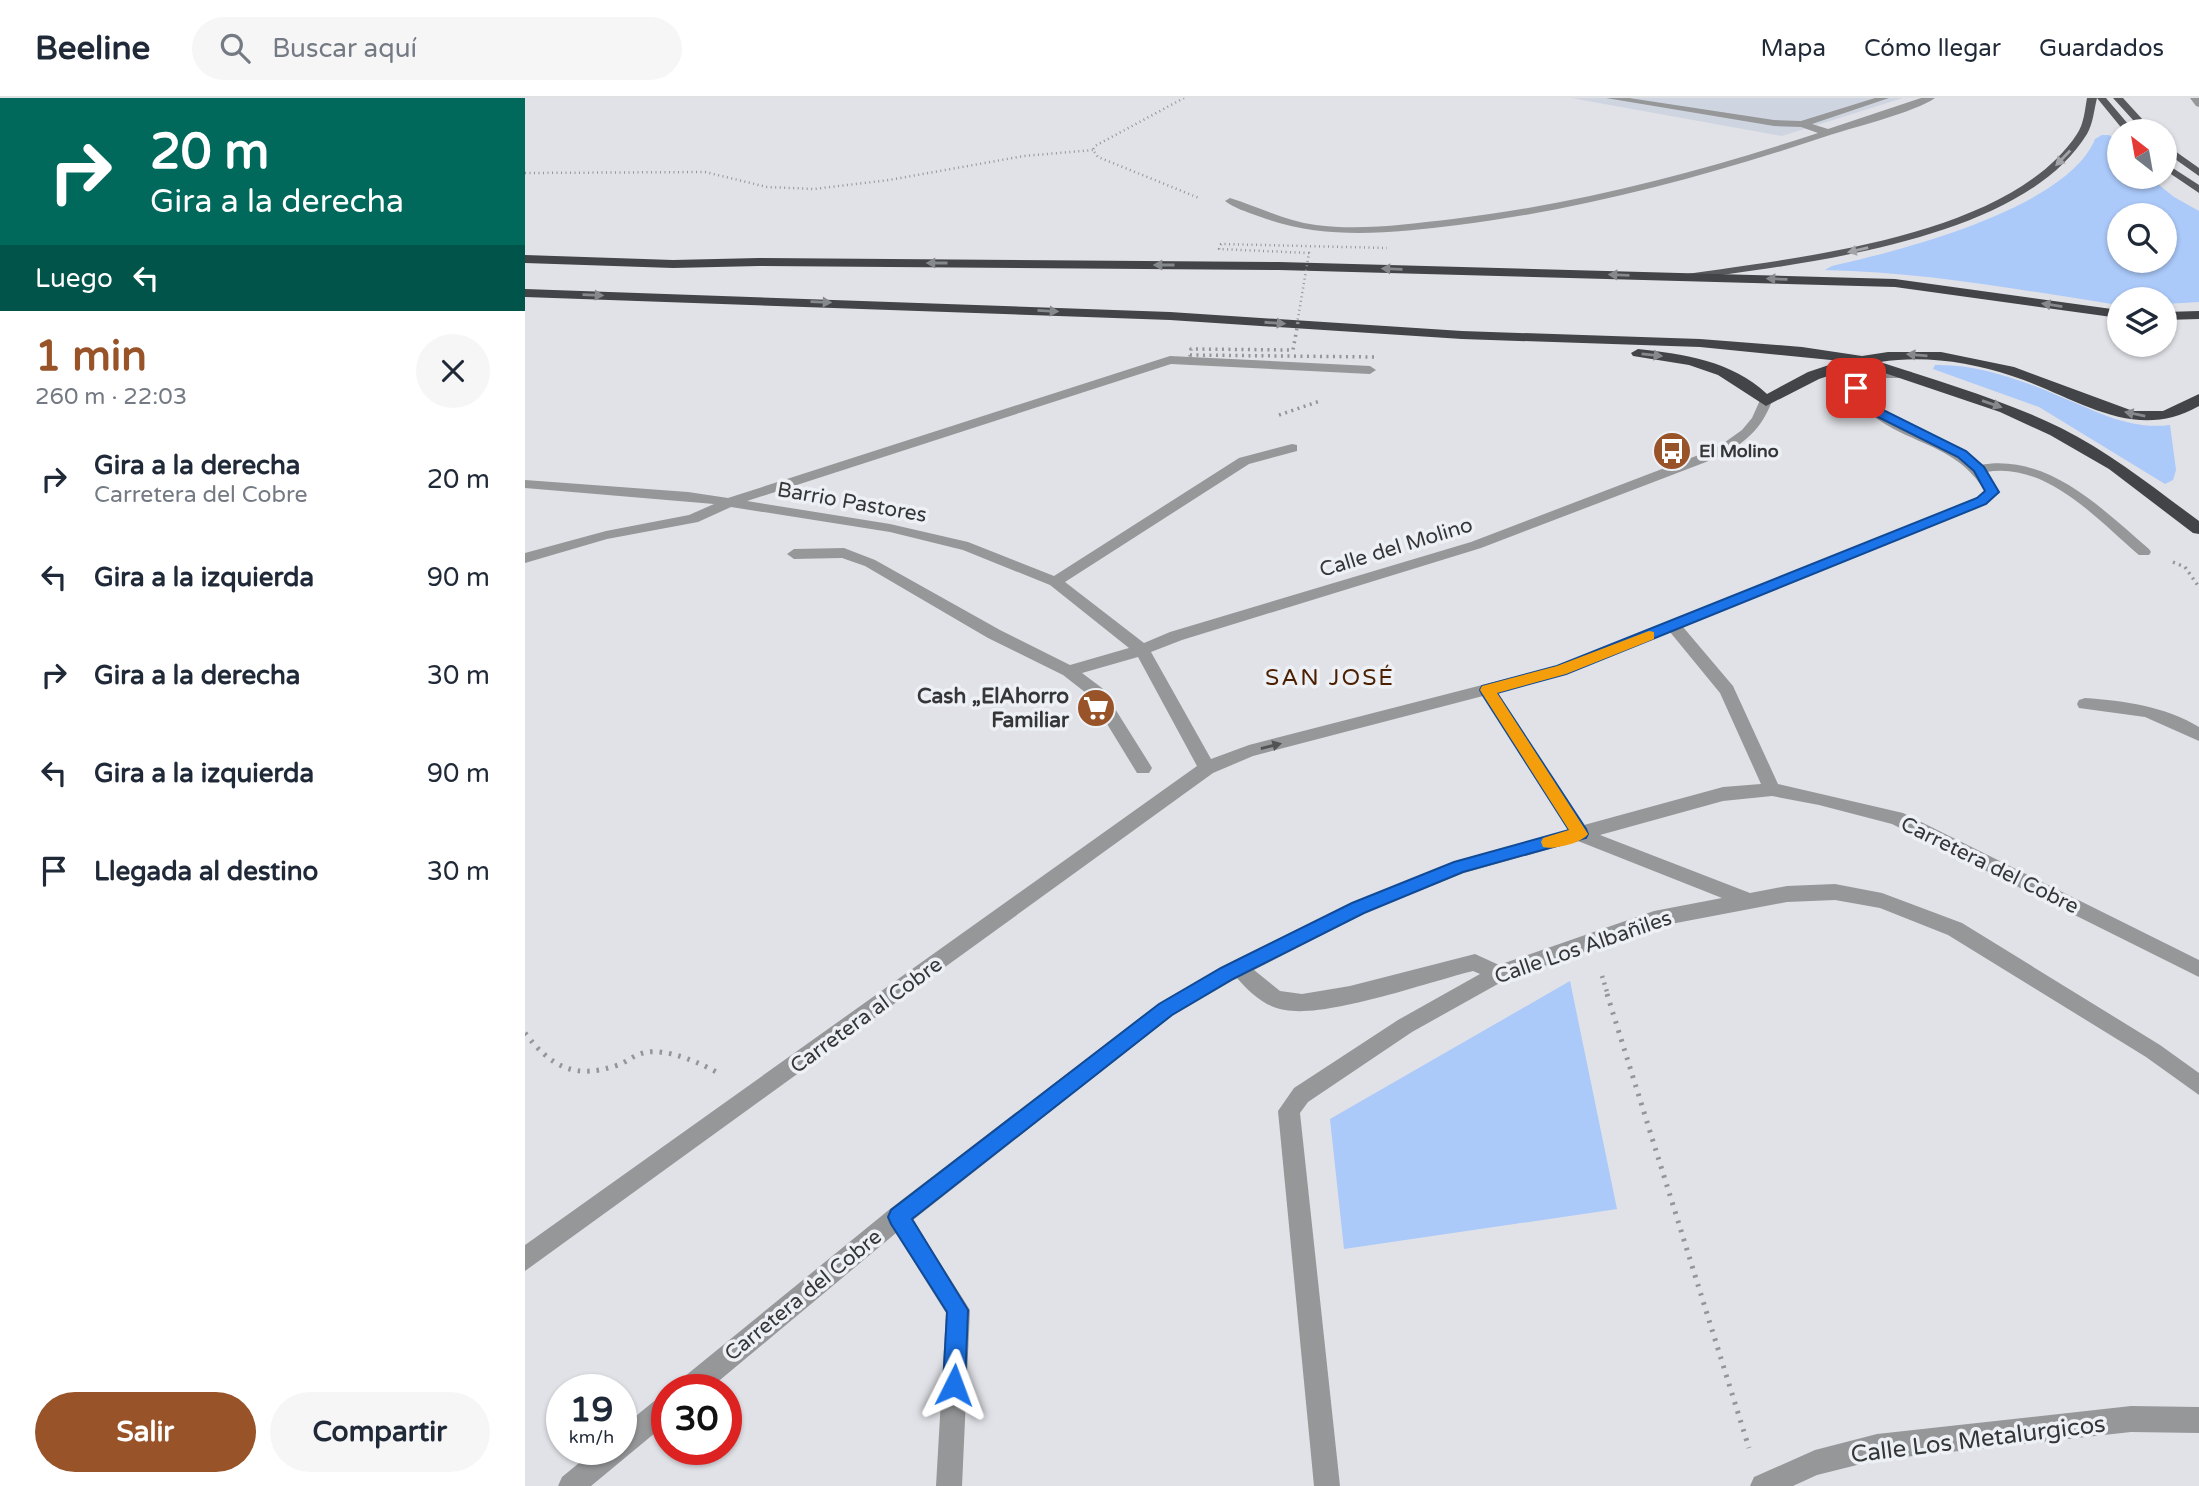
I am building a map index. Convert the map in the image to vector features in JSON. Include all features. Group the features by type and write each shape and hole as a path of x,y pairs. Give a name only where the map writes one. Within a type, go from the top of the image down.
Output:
{"highway":[{"path":"525,259 673,264 772,262 1279,266 1895,283 2107,312"},
{"path":"525,293 1129,314 1462,335 1700,343 1802,351 1858,359 2005,409 2056,432 2115,466 2199,529"},
{"path":"2177,316 2199,315"},
{"path":"1462,335 1667,356 1739,379 1766,401 1795,382 1858,359 1903,354 1967,360 2026,375 2083,399 2144,417 2185,409 2199,399"}],"main road":[{"path":"1687,277 1849,252 1942,226 1999,203 2012,197 2064,159 2083,133 2092,98"},
{"path":"2101,98 2119,119"},
{"path":"2118,98 2137,119"},
{"path":"2177,156 2199,173"},
{"path":"2177,174 2199,190"}],"street":[{"path":"1611,98 1774,123 1802,124 1826,132"},
{"path":"1802,124 1884,98"},
{"path":"1230,201 1267,218 1316,228 1371,230 1471,221 1582,204 1664,182 1930,98"},
{"path":"2195,98 2199,104"},
{"path":"525,558 606,535 693,519 731,502 1170,360 1372,364"},
{"path":"1907,374 1875,375 1863,380 1856,388 1868,407 1962,454 1979,469 2009,465 2043,475 2092,509 2144,552"},
{"name":"Calle del Molino","path":"1069,671 1543,522 1720,450 1746,434 1758,421 1766,401"},
{"path":"1055,582 1244,461 1292,448"},
{"name":"Carretera al Cobre","path":"525,1259 1207,768 1249,751 1561,670 1982,501 1992,492 1979,469"},
{"name":"Barrio Pastores","path":"525,484 688,496 731,502 890,528 968,547 1055,582 1142,650"},
{"path":"794,554 844,552 870,563 994,634 1069,671 1096,692 1143,768"},
{"path":"1673,626 1727,690 1772,789"},
{"path":"1142,650 1207,768"},
{"path":"1487,690 1580,834 1749,901"},
{"path":"2085,704 2158,713 2199,735"},
{"name":"Carretera del Cobre","path":"707,1374 898,1217 1165,1010 1240,967 1358,908 1460,867 1723,793 1772,789 1897,818 2199,969"},
{"name":"Calle Los Albañiles","path":"1327,1486 1289,1111 1301,1095 1405,1026 1498,974 1654,919 1787,894 1835,892 1882,901 1955,929 2153,1051 2199,1085"},
{"path":"1240,967 1252,982 1287,1003 1324,1000 1475,962 1498,974"},
{"path":"898,1217 958,1310 949,1486"},
{"name":"Calle Los Metalurgicos","path":"1763,1486 1815,1462 1877,1447 2131,1419 2199,1420"},
{"path":"637,1432 651,1420"},
{"path":"571,1486 597,1465"}],"path":[{"path":"1093,150 1095,146 1184,98"},
{"path":"525,173 574,176 622,171 707,172 767,187 820,189 1059,150 1093,150"},
{"path":"1093,150 1098,157 1203,199 1230,201"},
{"path":"1372,364 1190,355 1191,349 1293,351 1309,253 1219,249 1221,244 1387,248"},
{"path":"1268,418 1328,398 1372,364"},
{"path":"1591,941 1752,1460"},
{"path":"525,1033 550,1063 569,1069 594,1070 619,1064 645,1052 709,1066 751,1098"}],"shaded area":[{"path":"1571,98 1903,98 1782,136"},
{"path":"2107,135 2107,189 2164,189 2199,211 2199,302 2177,303 2177,287 2107,287 2107,303 1934,278 1825,270 1898,250 1979,223 2018,206 2052,186 2079,164 2095,139"},
{"path":"1935,365 1967,367 1999,374 2128,422 2170,425 2176,470 2173,480 2165,484 2039,407 1933,369"},
{"path":"1570,981 1617,1209 1344,1249 1330,1119"}],"slow traffic":[{"path":"1549,842 1580,834 1487,690 1561,670 1649,635"}],"place":[{"name":"El Molino","path":"1672,451"},
{"name":"Cash „ElAhorro Familiar","path":"1096,708"}],"district":[{"name":"SAN JOSÉ","path":"1330,677"}],"route":[{"path":"954,1385 958,1310 898,1217 1165,1010 1227,974 1358,908 1460,867 1580,834 1487,690 1561,670 1982,501 1992,492 1979,469 1962,454 1868,407 1856,388"}]}
